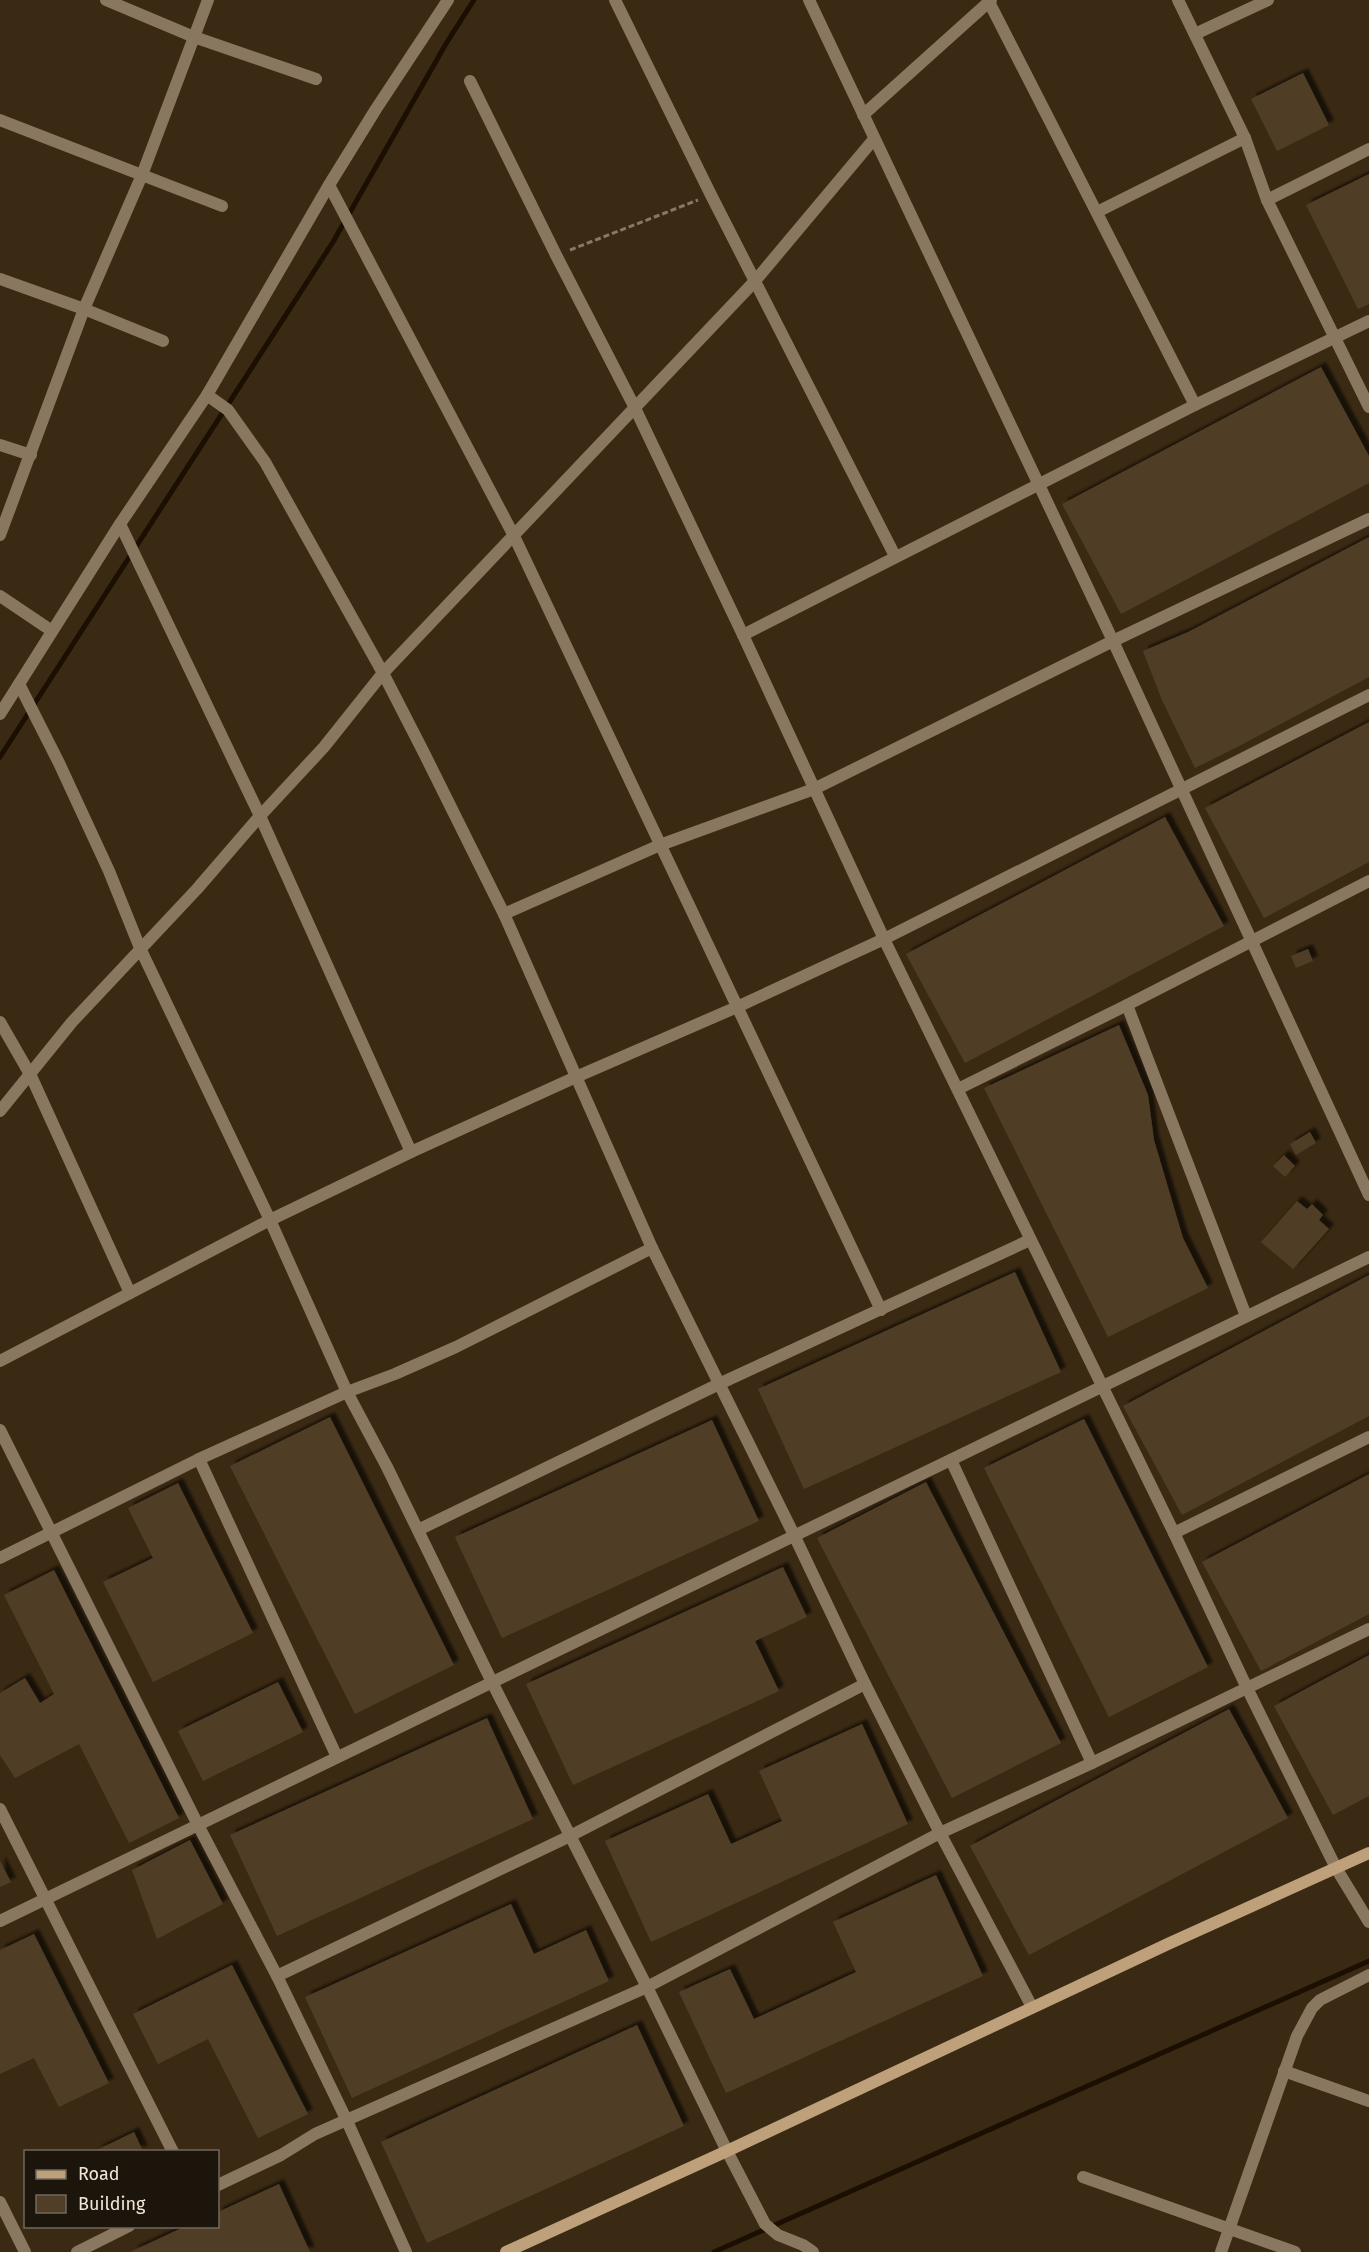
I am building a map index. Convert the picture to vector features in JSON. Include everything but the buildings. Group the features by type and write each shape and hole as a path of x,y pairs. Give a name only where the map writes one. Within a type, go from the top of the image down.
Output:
{"main road":[{"path":"506,2252 1369,1853"}],"street":[{"path":"106,0 195,37 316,79"},
{"path":"0,535 84,309 142,175 208,0"},
{"path":"0,714 120,524 207,395 329,185 376,108 448,0"},
{"path":"615,0 711,195 896,556"},
{"path":"809,0 1113,641 1369,1195"},
{"path":"863,115 989,0 1195,405"},
{"path":"1178,0 1245,138 1267,200 1369,407"},
{"path":"1196,34 1268,0"},
{"path":"470,81 635,408 884,939 1174,1533 1247,1688 1336,1868 1369,1922"},
{"path":"0,120 222,206"},
{"path":"1097,212 1245,138"},
{"path":"0,1111 31,1076 72,1022 197,889 324,747 383,674 755,281 874,139"},
{"path":"1267,200 1369,149"},
{"path":"329,185 514,536 881,1310"},
{"path":"0,279 163,340"},
{"path":"743,635 1195,405 1369,321"},
{"path":"207,395 228,410 265,462 383,674 504,914 652,1248 865,1684 940,1833 1032,2007"},
{"path":"0,445 31,455"},
{"path":"504,914 660,845 814,789 1113,641 1369,519"},
{"path":"120,524 260,816 411,1152"},
{"path":"0,596 52,631"},
{"path":"19,684 59,763 109,871 140,948 270,1220 347,1392 647,1987 727,2151 765,2224 778,2235 803,2245 813,2252"},
{"path":"0,1361 270,1220 411,1152 884,939 1369,695"},
{"path":"958,1089 1369,881"},
{"path":"1127,1005 1246,1316"},
{"path":"0,1022 31,1076 130,1293"},
{"path":"418,1530 719,1384 1030,1240"},
{"path":"0,1558 199,1459 347,1392 456,1347 652,1248"},
{"path":"0,1921 1369,1257"},
{"path":"0,1430 198,1825 277,1976 347,2121 406,2252"},
{"path":"1174,1533 1369,1437"},
{"path":"199,1459 337,1757"},
{"path":"951,1460 1092,1763"},
{"path":"219,2185 281,2155 315,2134 647,1987 940,1833 1092,1763 1369,1629"},
{"path":"277,1976 570,1836 865,1684"},
{"path":"0,1809 172,2150"},
{"path":"1221,2252 1297,2036 1312,2008 1320,2000 1369,1975"},
{"path":"1284,2072 1369,2101"},
{"path":"1083,2177 1295,2252"},
{"path":"0,2202 25,2252"},
{"path":"77,2252 125,2228"}],"path":[{"path":"556,255 711,195"}],"waterway":[{"path":"0,757 333,242 447,42 474,0"},
{"path":"714,2252 1369,1961"}]}
